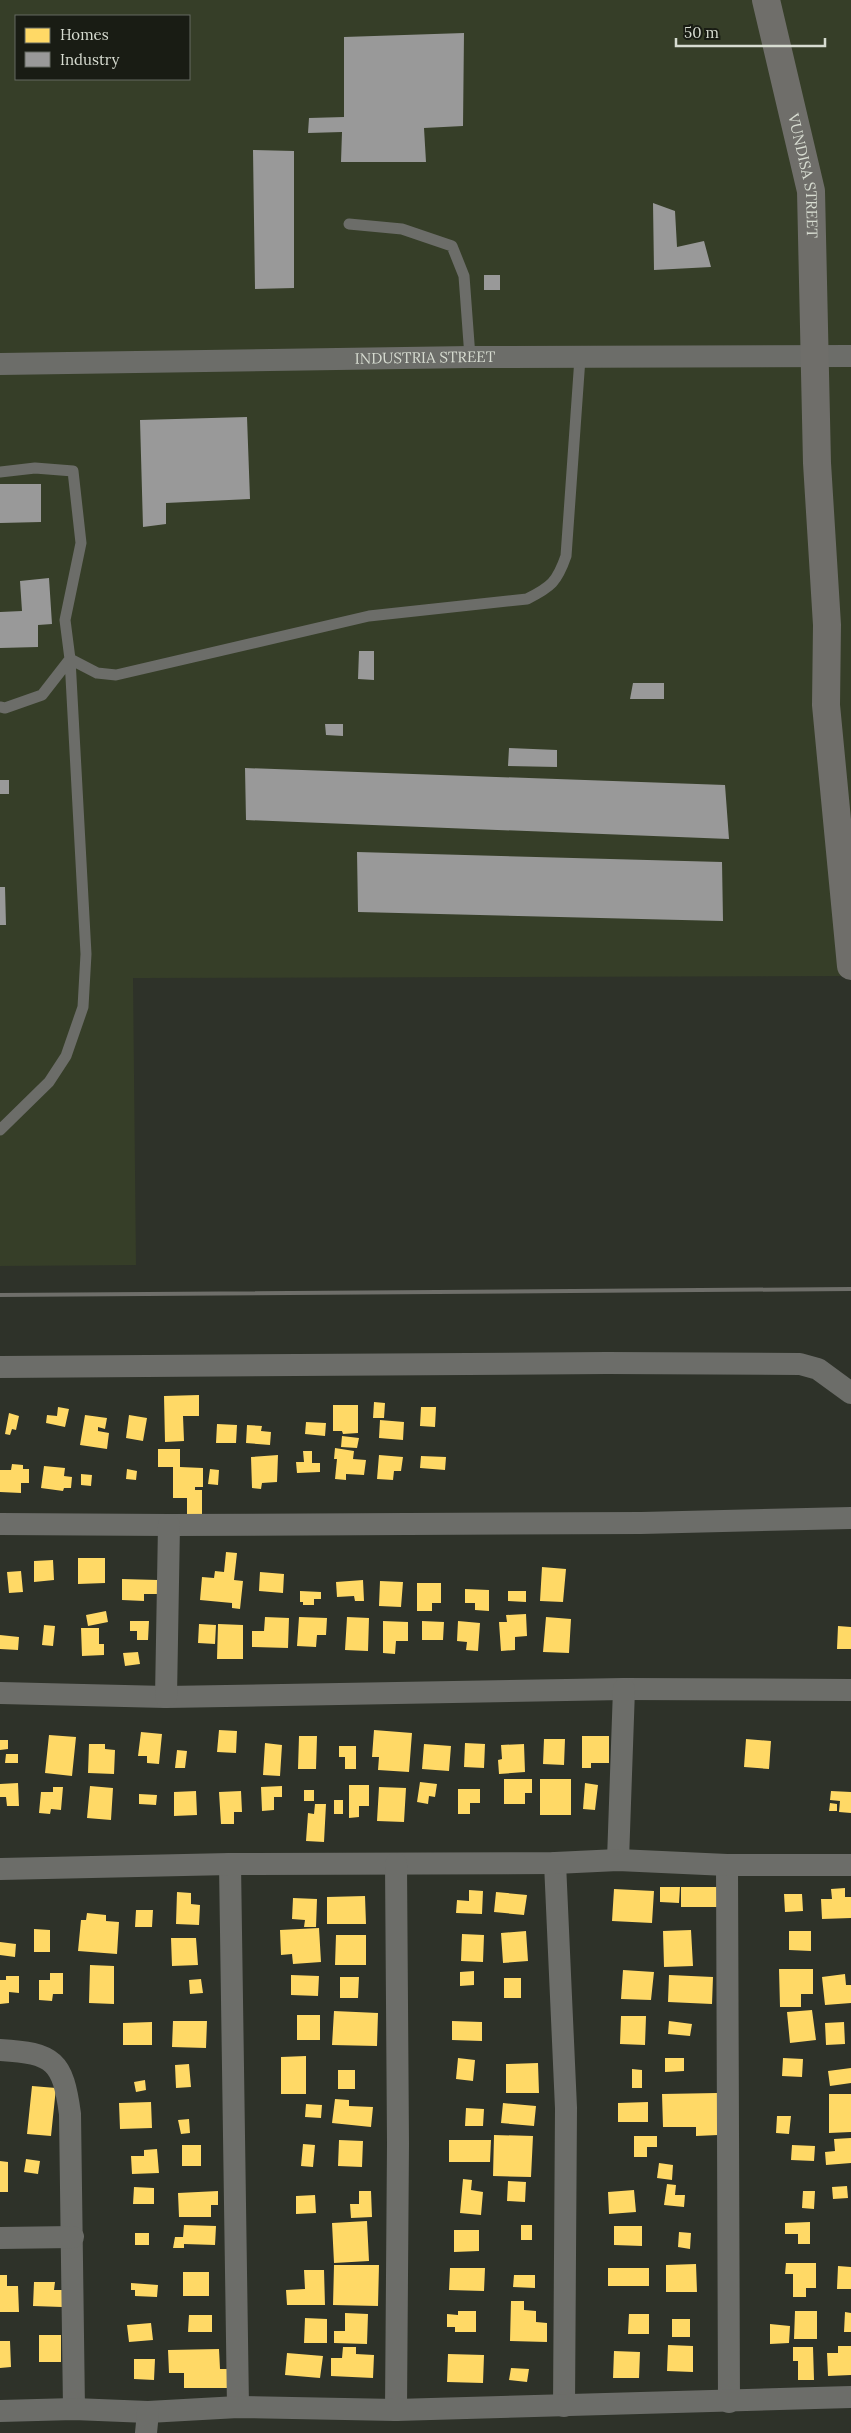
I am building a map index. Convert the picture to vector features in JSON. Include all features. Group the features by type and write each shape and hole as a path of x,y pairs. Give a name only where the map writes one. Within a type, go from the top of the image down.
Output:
{"street":[{"name":"VUNDISA STREET","path":"766,0 811,191 818,463 827,625 826,705 851,966"},
{"name":"INDUSTRIA STREET","path":"0,364 470,357 851,356"},
{"path":"0,1367 607,1363 800,1364 818,1369 851,1393"},
{"path":"0,1524 169,1526 631,1523 851,1518"},
{"path":"166,1697 169,1526"},
{"path":"618,1860 624,1689"},
{"path":"0,1693 166,1697 624,1689 851,1690"},
{"path":"0,1869 230,1864 396,1864 618,1860 727,1865 851,1865"},
{"path":"555,1862 566,2108 564,2406"},
{"path":"230,1864 238,2408"},
{"path":"396,1864 398,2152 396,2410"},
{"path":"727,1865 729,2402"},
{"path":"0,2050 42,2056 58,2068 66,2086 70,2114 74,2410"},
{"path":"0,2238 73,2237"},
{"path":"0,2412 74,2410 147,2422 238,2408 396,2410 729,2402 851,2397"}],"lane":[{"path":"349,224 402,229 452,246 464,276 470,357"},
{"path":"70,659 98,673 116,675 134,673 181,659 370,616 527,599 548,588 561,571 566,556 580,358"},
{"path":"0,472 35,468 73,471 81,544 65,620 70,659 86,954 84,1007 66,1056 49,1082 0,1130"},
{"path":"0,707 5,708 42,695 70,659"}],"shaded area":[{"path":"0,0 851,0 851,976 133,978 136,1265 0,1266"}],"building: Homes":[{"path":"199,1395 199,1416 183,1416 184,1441 165,1442 164,1396"},
{"path":"374,1402 385,1403 384,1418 373,1418"},
{"path":"333,1405 358,1405 358,1433 343,1434 342,1431 333,1431"},
{"path":"58,1407 69,1409 65,1427 46,1423 47,1415 57,1416"},
{"path":"421,1407 436,1407 435,1427 420,1426"},
{"path":"9,1413 19,1416 16,1430 12,1429 10,1435 5,1434"},
{"path":"85,1415 107,1418 105,1429 98,1427 98,1431 109,1433 107,1449 80,1445"},
{"path":"129,1415 147,1418 143,1441 126,1438"},
{"path":"380,1420 404,1422 403,1440 379,1438"},
{"path":"306,1422 326,1423 325,1436 305,1434"},
{"path":"217,1424 237,1425 236,1443 216,1443"},
{"path":"247,1425 262,1426 261,1431 271,1432 270,1445 246,1443"},
{"path":"342,1436 359,1438 357,1448 341,1447"},
{"path":"335,1448 354,1451 353,1459 366,1460 364,1475 346,1474 346,1480 335,1479 337,1459 334,1459"},
{"path":"158,1449 180,1449 180,1467 203,1468 203,1487 195,1487 195,1490 202,1490 202,1516 187,1515 187,1498 173,1498 173,1467 158,1467"},
{"path":"303,1451 312,1451 312,1463 320,1463 320,1472 297,1473 296,1462 304,1462"},
{"path":"278,1455 277,1482 262,1483 261,1489 252,1488 251,1457"},
{"path":"379,1455 403,1457 401,1471 394,1471 393,1480 377,1479"},
{"path":"421,1456 446,1457 445,1470 420,1468"},
{"path":"12,1464 23,1465 23,1469 29,1469 29,1483 21,1483 21,1493 0,1492 0,1470 11,1470"},
{"path":"44,1466 65,1468 64,1476 72,1477 71,1488 64,1488 63,1491 41,1488"},
{"path":"127,1469 137,1471 136,1480 126,1479"},
{"path":"210,1469 219,1470 218,1485 208,1484"},
{"path":"81,1474 92,1475 91,1486 81,1485"},
{"path":"226,1552 237,1553 234,1580 243,1581 240,1609 232,1608 232,1603 200,1600 202,1577 214,1578 215,1571 224,1572"},
{"path":"78,1558 105,1558 105,1583 78,1584"},
{"path":"53,1560 54,1580 34,1582 34,1561"},
{"path":"542,1567 566,1569 563,1602 540,1601"},
{"path":"21,1571 23,1592 9,1593 7,1572"},
{"path":"260,1572 284,1574 283,1593 259,1591"},
{"path":"122,1579 158,1580 158,1594 144,1594 144,1601 122,1600"},
{"path":"363,1580 364,1601 355,1601 354,1596 337,1597 336,1582"},
{"path":"380,1581 403,1582 401,1607 379,1606"},
{"path":"417,1583 441,1583 441,1603 432,1603 432,1611 417,1611"},
{"path":"465,1589 489,1590 489,1611 475,1610 475,1603 465,1603"},
{"path":"300,1591 321,1592 321,1599 314,1599 314,1605 303,1605 303,1602 300,1602"},
{"path":"508,1591 526,1591 526,1602 508,1601"},
{"path":"106,1611 108,1622 88,1626 86,1615"},
{"path":"526,1614 527,1636 515,1637 515,1650 501,1651 499,1622 507,1622 506,1615"},
{"path":"265,1617 289,1618 288,1648 252,1647 252,1631 264,1631"},
{"path":"299,1617 327,1618 326,1635 317,1635 316,1647 297,1646"},
{"path":"347,1617 369,1618 368,1651 345,1650"},
{"path":"546,1617 571,1619 569,1653 543,1652"},
{"path":"130,1621 149,1621 148,1640 137,1640 137,1631 130,1631"},
{"path":"383,1621 408,1622 408,1641 396,1641 395,1654 383,1653"},
{"path":"422,1621 444,1622 443,1640 422,1640"},
{"path":"458,1621 480,1623 478,1651 466,1650 467,1642 457,1641"},
{"path":"199,1624 216,1625 215,1644 198,1643"},
{"path":"218,1624 243,1625 243,1659 217,1659"},
{"path":"44,1625 55,1626 53,1646 42,1645"},
{"path":"838,1626 851,1627 851,1649 837,1649"},
{"path":"81,1628 99,1628 99,1644 104,1644 104,1655 82,1656"},
{"path":"0,1635 19,1637 18,1650 0,1649"},
{"path":"138,1652 140,1664 125,1666 123,1653"},
{"path":"219,1730 237,1731 236,1753 217,1752"},
{"path":"374,1730 412,1733 409,1772 378,1770 379,1757 372,1757"},
{"path":"141,1732 162,1734 159,1764 147,1763 147,1756 138,1756"},
{"path":"49,1735 76,1737 72,1776 45,1773"},
{"path":"299,1736 317,1736 316,1769 298,1769"},
{"path":"582,1736 609,1736 609,1763 591,1763 591,1768 582,1768"},
{"path":"544,1739 565,1739 564,1765 543,1764"},
{"path":"746,1739 771,1741 769,1769 744,1767"},
{"path":"0,1740 8,1740 8,1749 0,1750"},
{"path":"265,1743 282,1745 280,1776 263,1775"},
{"path":"465,1743 485,1744 484,1768 464,1767"},
{"path":"89,1744 105,1744 105,1749 115,1750 114,1774 88,1773"},
{"path":"424,1744 451,1746 449,1771 422,1769"},
{"path":"524,1744 525,1772 499,1774 498,1760 502,1759 501,1745"},
{"path":"339,1746 356,1746 356,1769 345,1769 345,1757 339,1757"},
{"path":"177,1750 187,1751 185,1768 175,1768"},
{"path":"6,1754 18,1754 18,1763 5,1763"},
{"path":"504,1779 532,1779 532,1793 525,1793 525,1804 504,1804"},
{"path":"540,1779 571,1779 571,1815 540,1815"},
{"path":"420,1782 437,1784 435,1797 429,1796 428,1804 417,1802"},
{"path":"18,1783 19,1806 7,1806 6,1797 0,1797 0,1784"},
{"path":"585,1783 598,1785 595,1810 583,1809"},
{"path":"349,1785 369,1785 369,1806 359,1806 359,1817 349,1818"},
{"path":"90,1786 113,1788 111,1820 87,1818"},
{"path":"282,1786 282,1797 274,1797 274,1810 262,1811 261,1787"},
{"path":"53,1787 63,1787 61,1810 51,1809 50,1814 39,1813 41,1792 53,1792"},
{"path":"379,1787 406,1788 404,1822 377,1821"},
{"path":"458,1789 480,1789 480,1803 470,1803 470,1814 458,1814"},
{"path":"304,1790 314,1790 314,1801 304,1801"},
{"path":"196,1791 197,1815 174,1816 174,1792"},
{"path":"241,1791 242,1812 234,1812 234,1824 221,1824 219,1792"},
{"path":"831,1791 851,1792 851,1813 839,1812 840,1801 830,1800"},
{"path":"139,1794 157,1795 156,1805 139,1804"},
{"path":"334,1800 343,1800 343,1814 334,1814"},
{"path":"830,1803 837,1804 837,1811 829,1811"},
{"path":"315,1804 326,1804 324,1842 306,1841 308,1813 314,1814"},
{"path":"660,1887 680,1887 679,1903 660,1902"},
{"path":"681,1887 718,1887 718,1907 681,1907"},
{"path":"845,1888 845,1897 851,1897 851,1918 822,1919 821,1899 832,1899 831,1889"},
{"path":"614,1889 654,1891 652,1923 612,1921"},
{"path":"469,1890 483,1891 482,1914 456,1913 457,1900 469,1901"},
{"path":"177,1892 191,1893 191,1904 200,1905 199,1925 176,1924"},
{"path":"496,1892 527,1895 524,1915 494,1912"},
{"path":"784,1894 802,1894 803,1911 785,1912"},
{"path":"365,1896 366,1924 327,1924 327,1897"},
{"path":"293,1898 317,1899 316,1927 304,1927 305,1920 292,1919"},
{"path":"136,1910 153,1910 152,1927 135,1927"},
{"path":"87,1913 106,1915 106,1921 119,1922 117,1954 78,1951 81,1920 86,1920"},
{"path":"319,1928 321,1962 293,1964 292,1954 281,1955 280,1930"},
{"path":"34,1929 50,1930 50,1952 34,1952"},
{"path":"691,1930 693,1966 664,1967 663,1931"},
{"path":"526,1931 528,1961 503,1963 501,1933"},
{"path":"789,1931 811,1931 811,1951 789,1950"},
{"path":"462,1934 484,1935 483,1962 461,1961"},
{"path":"336,1935 366,1935 366,1965 335,1965"},
{"path":"171,1938 196,1938 198,1965 172,1966"},
{"path":"0,1942 16,1944 15,1957 0,1955"},
{"path":"90,1965 114,1966 114,2004 89,2003"},
{"path":"779,1969 813,1969 813,1994 801,1994 801,2007 780,2007"},
{"path":"623,1970 654,1972 651,2000 621,1999"},
{"path":"474,1971 474,1985 460,1986 460,1972"},
{"path":"50,1973 63,1973 63,1994 53,1994 52,2001 39,2000 39,1980 50,1980"},
{"path":"845,1974 846,1985 851,1985 851,2003 825,2005 822,1977"},
{"path":"291,1975 319,1976 318,1996 291,1995"},
{"path":"669,1975 713,1977 712,2004 668,2002"},
{"path":"6,1976 19,1976 19,1993 9,1992 9,2003 0,2004 0,1980 6,1980"},
{"path":"340,1977 359,1977 358,1998 340,1998"},
{"path":"504,1978 521,1978 521,1998 504,1998"},
{"path":"201,1979 203,1993 190,1994 189,1980"},
{"path":"812,2010 816,2040 790,2043 787,2012"},
{"path":"334,2011 378,2013 377,2046 332,2045"},
{"path":"297,2015 320,2015 320,2040 297,2040"},
{"path":"621,2016 646,2016 645,2045 620,2044"},
{"path":"173,2021 207,2021 206,2048 172,2047"},
{"path":"452,2021 482,2022 482,2041 452,2040"},
{"path":"669,2021 692,2024 690,2036 668,2034"},
{"path":"152,2022 152,2045 123,2045 123,2023"},
{"path":"844,2022 845,2044 826,2045 825,2023"},
{"path":"306,2056 306,2094 281,2094 281,2057"},
{"path":"458,2058 475,2060 473,2081 456,2079"},
{"path":"665,2058 684,2058 684,2071 665,2072"},
{"path":"783,2058 803,2059 802,2077 782,2076"},
{"path":"538,2063 539,2093 506,2093 506,2064"},
{"path":"189,2064 191,2087 176,2088 175,2065"},
{"path":"851,2068 851,2083 830,2086 828,2071"},
{"path":"632,2069 642,2070 642,2088 632,2088"},
{"path":"338,2070 355,2070 355,2089 338,2089"},
{"path":"145,2080 146,2090 136,2092 134,2082"},
{"path":"32,2086 56,2088 51,2136 27,2134"},
{"path":"717,2093 718,2135 696,2136 696,2127 663,2127 662,2094"},
{"path":"829,2094 851,2094 851,2132 829,2133"},
{"path":"335,2099 349,2100 349,2106 373,2107 371,2127 332,2123"},
{"path":"151,2102 152,2128 120,2129 119,2103"},
{"path":"648,2102 648,2122 618,2122 618,2103"},
{"path":"503,2103 536,2106 534,2126 501,2123"},
{"path":"306,2104 322,2105 321,2118 305,2117"},
{"path":"466,2108 484,2109 483,2126 465,2126"},
{"path":"777,2116 791,2116 789,2134 776,2133"},
{"path":"189,2119 190,2133 181,2134 178,2120"},
{"path":"494,2135 533,2136 531,2177 493,2176"},
{"path":"634,2136 657,2136 657,2147 647,2147 647,2157 634,2157"},
{"path":"851,2138 851,2163 826,2165 825,2152 835,2151 834,2139"},
{"path":"339,2140 363,2141 362,2167 338,2166"},
{"path":"449,2140 491,2140 490,2162 449,2162"},
{"path":"303,2144 315,2145 313,2167 301,2166"},
{"path":"182,2145 201,2145 201,2166 182,2166"},
{"path":"792,2145 815,2146 814,2161 791,2160"},
{"path":"157,2149 159,2173 132,2174 131,2156 144,2156 144,2150"},
{"path":"26,2159 40,2161 38,2174 24,2172"},
{"path":"0,2161 8,2162 8,2192 0,2192"},
{"path":"659,2163 673,2165 672,2180 657,2178"},
{"path":"463,2179 472,2180 471,2190 483,2192 481,2215 460,2213"},
{"path":"508,2181 526,2182 525,2202 507,2201"},
{"path":"667,2184 676,2185 675,2195 685,2195 684,2207 664,2205"},
{"path":"847,2186 848,2198 833,2199 832,2187"},
{"path":"134,2187 154,2188 154,2204 133,2204"},
{"path":"634,2190 636,2212 609,2214 608,2192"},
{"path":"218,2191 218,2205 211,2205 211,2217 179,2217 178,2193"},
{"path":"359,2191 371,2191 372,2217 351,2218 350,2204 359,2204"},
{"path":"803,2191 815,2191 814,2209 802,2208"},
{"path":"315,2195 316,2213 296,2214 296,2196"},
{"path":"367,2221 369,2261 334,2263 332,2223"},
{"path":"810,2222 810,2244 798,2244 798,2234 785,2234 785,2223"},
{"path":"184,2225 216,2226 215,2245 184,2244 184,2248 173,2248 175,2237 183,2237"},
{"path":"521,2225 532,2225 532,2240 521,2240"},
{"path":"614,2226 642,2226 642,2246 614,2245"},
{"path":"454,2230 479,2230 479,2251 454,2252"},
{"path":"679,2232 691,2233 690,2249 678,2247"},
{"path":"135,2233 149,2233 149,2245 135,2245"},
{"path":"786,2263 816,2263 816,2288 806,2288 806,2297 793,2297 793,2274 785,2274"},
{"path":"696,2264 697,2292 666,2292 666,2265"},
{"path":"334,2265 379,2265 378,2306 333,2305"},
{"path":"838,2266 851,2267 851,2289 837,2289"},
{"path":"450,2268 485,2268 484,2291 449,2290"},
{"path":"608,2268 649,2268 649,2286 608,2286"},
{"path":"304,2270 324,2270 325,2305 287,2305 286,2290 305,2289"},
{"path":"183,2272 209,2272 209,2296 183,2296"},
{"path":"0,2275 7,2275 7,2286 18,2286 19,2312 0,2312"},
{"path":"514,2275 535,2275 535,2288 513,2287"},
{"path":"34,2282 55,2282 54,2290 63,2290 62,2307 33,2306"},
{"path":"131,2283 158,2285 157,2297 135,2296 135,2290 131,2290"},
{"path":"511,2301 524,2301 524,2310 536,2311 536,2322 547,2323 547,2342 510,2341"},
{"path":"458,2311 476,2311 476,2332 455,2332 455,2327 447,2327 447,2314 458,2315"},
{"path":"795,2311 817,2311 817,2339 794,2339"},
{"path":"845,2312 851,2313 851,2332 844,2332"},
{"path":"345,2313 368,2314 367,2344 334,2343 334,2331 345,2331"},
{"path":"629,2314 649,2314 649,2334 628,2334"},
{"path":"189,2315 212,2315 212,2332 188,2332"},
{"path":"305,2318 327,2319 327,2343 304,2343"},
{"path":"672,2319 690,2319 690,2337 672,2337"},
{"path":"151,2323 153,2340 129,2342 127,2325"},
{"path":"770,2324 790,2326 789,2343 770,2344"},
{"path":"39,2335 61,2335 61,2362 39,2362"},
{"path":"0,2341 10,2341 11,2367 0,2368"},
{"path":"668,2345 693,2346 693,2372 667,2371"},
{"path":"838,2346 851,2346 851,2375 828,2376 827,2353 838,2353"},
{"path":"343,2347 356,2347 356,2354 374,2355 373,2378 331,2376 331,2358 342,2358"},
{"path":"793,2347 813,2347 814,2380 798,2380 798,2361 793,2361"},
{"path":"219,2349 220,2369 228,2369 228,2388 184,2388 184,2373 169,2373 168,2350"},
{"path":"614,2351 640,2352 639,2378 613,2378"},
{"path":"287,2353 323,2356 320,2378 285,2375"},
{"path":"448,2354 484,2355 483,2383 447,2382"},
{"path":"134,2359 155,2359 154,2380 134,2379"},
{"path":"511,2368 529,2369 527,2382 509,2380"}],"building: Industry":[{"path":"464,33 463,126 424,128 426,162 341,162 342,132 308,133 309,118 344,117 344,37"},
{"path":"253,150 294,151 294,288 255,289"},
{"path":"653,203 675,211 677,247 704,241 711,267 654,270"},
{"path":"484,275 500,275 500,290 484,290"},
{"path":"247,417 250,499 166,503 166,524 143,527 140,420"},
{"path":"0,484 41,484 41,522 0,523"},
{"path":"49,578 52,624 38,625 38,647 0,648 0,612 22,611 20,581"},
{"path":"359,651 374,651 374,680 358,679"},
{"path":"633,683 664,683 664,699 630,699"},
{"path":"325,724 343,724 343,736 326,735"},
{"path":"509,748 557,750 557,767 508,766"},
{"path":"245,768 725,785 729,839 246,820"},
{"path":"0,780 9,780 9,794 0,794"},
{"path":"357,852 722,862 723,921 358,912"},
{"path":"0,887 5,887 6,925 0,925"}],"railway":[{"path":"0,1295 851,1289"}]}
